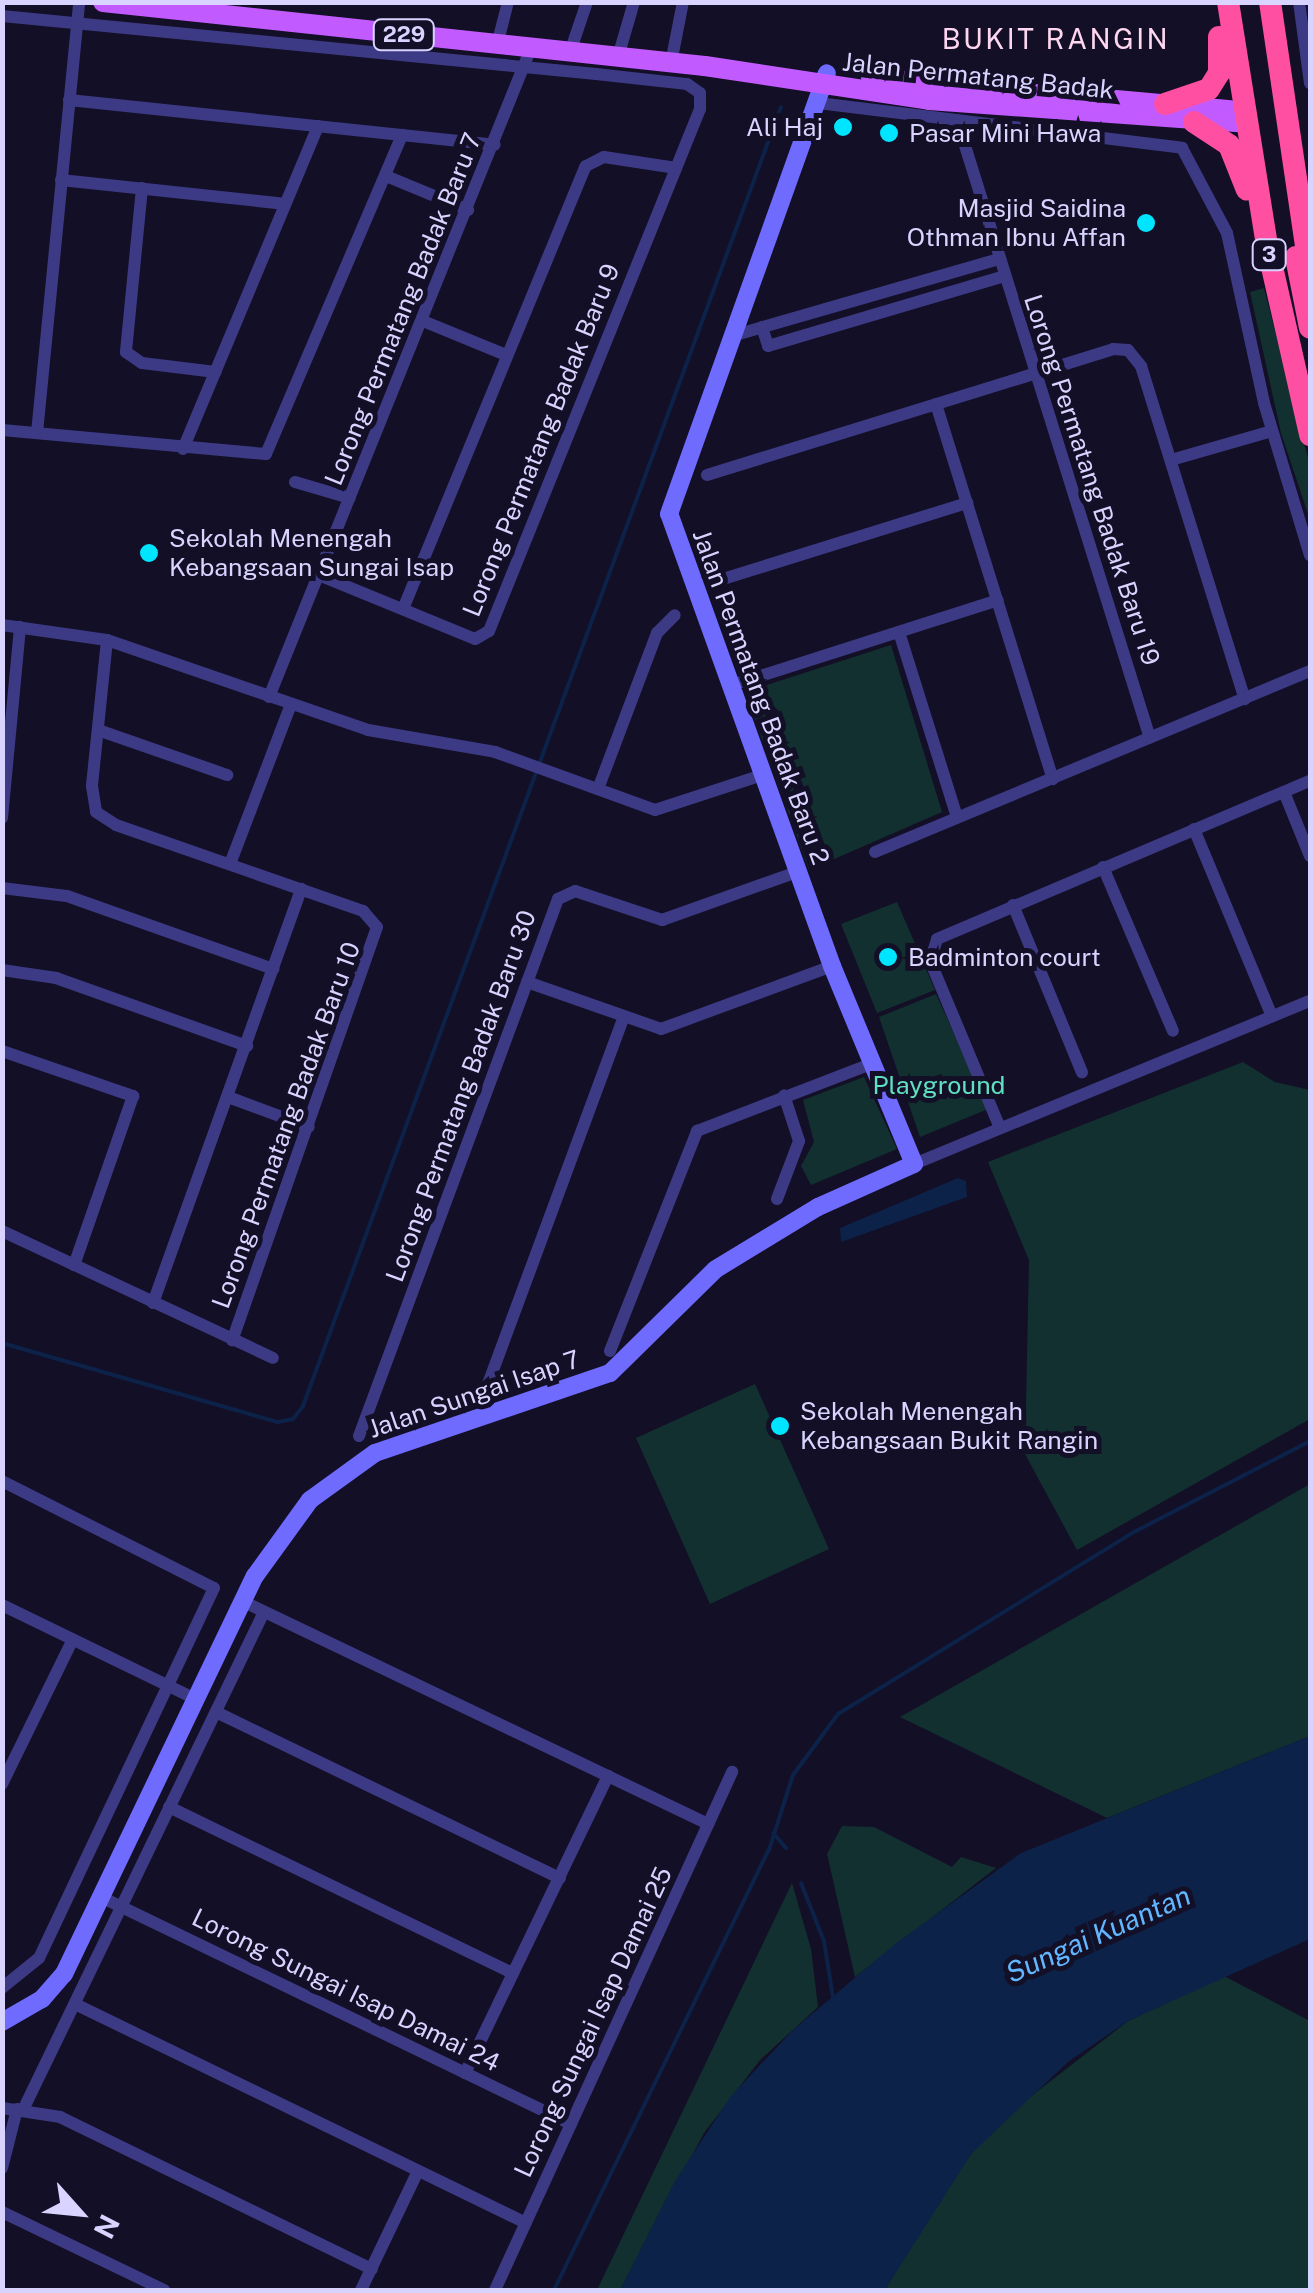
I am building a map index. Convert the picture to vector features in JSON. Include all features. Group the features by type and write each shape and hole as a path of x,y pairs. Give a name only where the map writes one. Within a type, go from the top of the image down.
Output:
{"highway":[{"path":"1166,104 1202,94 1214,82 1220,2"},
{"name":"3","path":"1228,2 1236,63 1250,117 1267,245 1310,436"},
{"path":"1259,2 1269,100 1250,117 1274,142 1310,328"},
{"name":"3","path":"1270,2 1310,272"},
{"path":"1236,63 1258,68 1264,50"},
{"path":"1194,122 1229,145 1267,245"}],"main road":[{"name":"Jalan Permatang Badak","path":"103,2 272,12 497,44 527,58 570,52 705,66 823,87 1194,122 1250,117"},
{"name":"Jalan Permatang Badak","path":"823,87 1166,104 1250,117"}],"street":[{"path":"37,433 79,2"},
{"path":"497,44 508,2"},
{"path":"570,52 587,2"},
{"path":"618,57 634,2"},
{"path":"671,63 683,2"},
{"path":"1298,2 1310,83"},
{"path":"2,16 527,58"},
{"name":"Lorong Permatang Badak Baru 9","path":"319,575 475,638 489,632 676,168 700,93 687,84 527,58"},
{"name":"Lorong Permatang Badak Baru 7","path":"269,696 527,58"},
{"path":"823,87 957,120 1182,148 1227,234 1272,432 1310,555"},
{"name":"Jalan Permatang Badak Baru 2","path":"823,87 669,514 832,966 914,1164"},
{"path":"69,100 495,145"},
{"name":"Lorong Permatang Badak Baru 19","path":"957,120 1150,738"},
{"path":"182,449 318,126"},
{"path":"2,430 252,458 270,449 402,135"},
{"path":"403,609 590,160 676,168"},
{"path":"386,176 468,210"},
{"path":"61,180 284,204"},
{"path":"142,188 126,352 142,364 215,372"},
{"path":"732,336 998,258"},
{"path":"762,327 768,346 1004,276"},
{"path":"423,321 506,355"},
{"path":"706,476 1113,349 1128,350 1141,366 1245,699"},
{"path":"936,404 1053,778"},
{"path":"1170,460 1272,432"},
{"path":"294,482 350,498"},
{"path":"723,579 967,502"},
{"path":"729,686 998,600"},
{"path":"598,789 657,633 675,615"},
{"path":"2,626 107,640 368,730 529,763 665,810 762,775"},
{"path":"2,818 20,627"},
{"path":"898,632 957,817"},
{"name":"Lorong Permatang Badak Baru 10","path":"107,640 92,796 101,817 364,911 378,926 232,1340"},
{"path":"875,852 1310,671"},
{"path":"230,864 291,704"},
{"path":"98,730 228,775"},
{"path":"1000,1128 930,953 943,934 1310,781"},
{"path":"1284,792 1310,856"},
{"path":"1194,830 1272,1016"},
{"path":"1104,867 1173,1031"},
{"name":"Lorong Permatang Badak Baru 30","path":"359,1436 555,906 569,892 662,920 798,872"},
{"path":"2,888 67,896 273,970"},
{"path":"153,1303 301,888"},
{"path":"1013,905 1082,1072"},
{"path":"527,982 652,1029 671,1026 832,966"},
{"path":"2,970 56,978 246,1046"},
{"path":"914,1164 1310,1001"},
{"path":"485,1392 623,1019"},
{"path":"2,1051 132,1096 133,1110 74,1265"},
{"path":"610,1351 690,1140 716,1119 872,1064"},
{"path":"777,1200 799,1141 784,1095"},
{"path":"228,1097 309,1127"},
{"name":"Jalan Sungai Isap 7","path":"2,2022 59,1983 242,1601 280,1534 326,1484 358,1462 610,1372 716,1270 818,1207 914,1164"},
{"path":"2,1231 273,1358"},
{"path":"2,1482 212,1583 214,1595 39,1958 2,1988"},
{"path":"242,1601 708,1824"},
{"path":"2,1605 196,1699"},
{"path":"2,2168 14,2109 74,2004 264,1612"},
{"path":"2,1784 73,1639"},
{"path":"216,1712 560,1878"},
{"name":"Lorong Sungai Isap Damai 25","path":"494,2290 732,1772"},
{"path":"465,2073 608,1776"},
{"path":"170,1807 513,1974"},
{"name":"Lorong Sungai Isap Damai 24","path":"101,1897 571,2124"},
{"path":"74,2004 526,2222"},
{"path":"14,2109 60,2117 372,2268"},
{"path":"361,2290 418,2171"},
{"path":"2,2212 164,2290"}],"green space":[{"path":"1264,288 1310,466 1310,520 1281,433 1250,292"},
{"path":"891,645 942,812 809,870 745,692"},
{"name":"Badminton court","path":"897,902 935,990 877,1013 841,924"},
{"name":"Playground","path":"936,994 988,1109 920,1137 879,1017"},
{"path":"1243,1062 1275,1082 1310,1090 1310,1419 1077,1550 1025,1454 1029,1260 988,1162"},
{"name":"Playground","path":"864,1077 897,1149 811,1185 801,1166 814,1142 803,1100"},
{"path":"755,1384 829,1549 710,1604 636,1438"},
{"path":"1310,1484 1310,1736 1107,1818 900,1717"},
{"path":"842,1826 874,1827 952,1867 961,1857 996,1868 855,1977 827,1854"},
{"path":"792,1883 811,1949 818,2007 760,2060 704,2133 620,2290 597,2290"},
{"path":"1224,1976 1310,2021 1310,2290 885,2290 931,2208 971,2154 1021,2104 1128,2021"}],"water":[{"path":"958,1178 966,1181 967,1197 841,1242 840,1228"},
{"name":"Sungai Kuantan","path":"1310,1736 1310,1939 1128,2021 1068,2062 971,2154 885,2290 620,2290 675,2181 731,2096 793,2030 895,1944 1021,1853"}],"waterway":[{"path":"2,1343 278,1422 293,1419 303,1406 781,107"},
{"path":"554,2290 769,1850 793,1775 838,1714 1136,1531 1310,1441"},
{"path":"773,1833 786,1848"},
{"path":"801,1883 824,1941 833,1998"}],"place":[{"name":"Ali Haj","path":"843,127"},
{"name":"Pasar Mini Hawa","path":"889,133"},
{"name":"Masjid Saidina Othman Ibnu Affan","path":"1146,223"},
{"name":"Sekolah Menengah Kebangsaan Sungai Isap","path":"149,553"},
{"name":"Badminton court","path":"888,957"},
{"name":"Sekolah Menengah Kebangsaan Bukit Rangin","path":"780,1426"}],"district":[{"name":"BUKIT RANGIN","path":"1056,39"}]}
